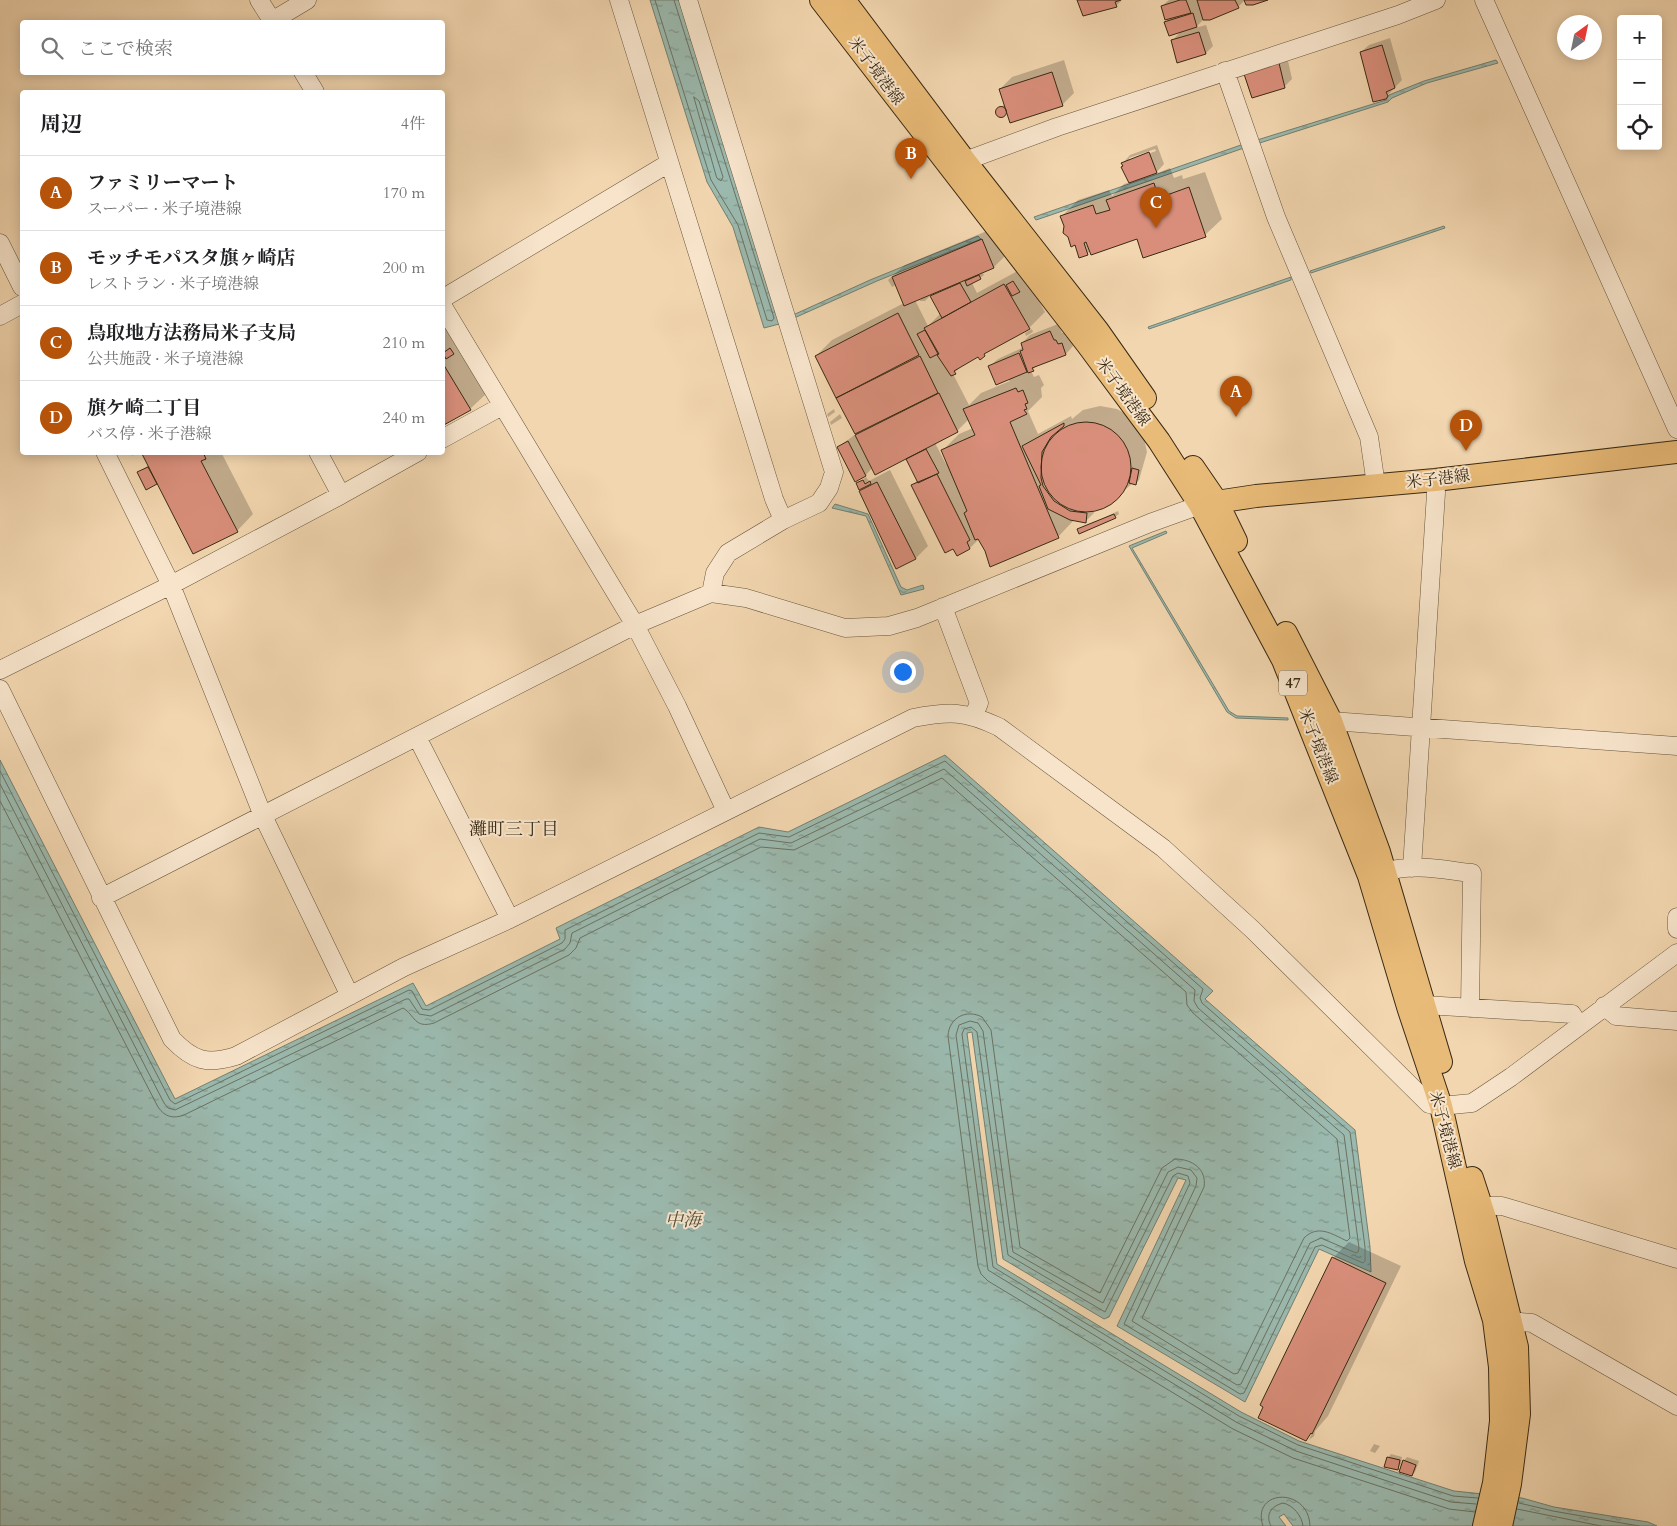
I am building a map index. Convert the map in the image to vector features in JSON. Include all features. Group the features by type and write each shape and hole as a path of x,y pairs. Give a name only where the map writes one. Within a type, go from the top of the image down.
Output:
{"main road":[{"name":"米子境港線","path":"821,0 957,164"},
{"name":"米子境港線","path":"844,0 957,164 1103,366 1208,504 1331,721 1385,872 1425,1005 1447,1106 1472,1206 1476,1261 1501,1320 1501,1526"},
{"name":"米子港線","path":"1208,504 1677,452"},
{"name":"米子境港線","path":"1208,504 1279,652 1311,727 1369,876 1409,1010 1447,1106"},
{"name":"米子境港線","path":"1484,1526 1502,1483"}],"street":[{"path":"259,0 271,20"},
{"path":"275,20 307,0"},
{"path":"619,0 774,499 783,520"},
{"path":"688,0 834,472 829,488 820,503 783,520 728,553 715,573 711,593"},
{"path":"957,164 1057,127 1398,15 1436,0"},
{"path":"1484,0 1677,429"},
{"path":"1225,71 1276,217 1369,437 1376,485"},
{"path":"305,75 314,90"},
{"path":"445,297 669,163"},
{"path":"0,243 20,283"},
{"path":"0,316 20,305"},
{"path":"445,310 635,625 677,706 726,811"},
{"path":"445,437 502,406"},
{"path":"106,455 171,585 263,816 350,996"},
{"path":"320,455 341,494"},
{"path":"0,670 171,585 412,455"},
{"path":"1412,868 1436,494 1435,480"},
{"path":"101,898 635,625 711,593 746,598 845,628 889,626 942,607 1150,523 1208,504"},
{"path":"942,607 979,704 974,715"},
{"path":"0,688 172,1040 190,1056 209,1061 236,1056 404,967 510,918 914,718 943,712 974,715 999,726 1163,848 1253,930 1429,1104 1447,1106 1472,1103 1677,953"},
{"path":"1331,721 1677,746"},
{"path":"417,737 510,918"},
{"path":"1385,872 1397,868 1412,868 1472,873 1470,1008"},
{"path":"1677,918 1677,929"},
{"path":"1425,1005 1572,1014 1579,1025"},
{"path":"1604,1006 1616,1016 1677,1020"},
{"path":"1472,1206 1502,1206 1677,1259"},
{"path":"1501,1320 1532,1323 1677,1406"}],"water":[{"path":"650,0 679,0 708,95 793,315 870,280 978,236 981,239 877,281 783,323 764,328 733,227 707,182"},
{"path":"1496,60 1498,63 1427,83 1392,98 1388,102 1241,149 1036,220 1034,217 1241,145 1386,100 1389,95 1424,81"},
{"path":"1444,226 1445,228 1311,273 1310,271"},
{"path":"1291,277 1291,280 1149,329 1148,327"},
{"path":"835,504 868,514 901,587 907,590 923,585 924,589 901,595 866,516 832,508"},
{"path":"1166,531 1167,533 1132,548 1229,711 1237,716 1288,718 1288,720 1236,718 1227,712 1129,546"},
{"name":"中海","path":"945,755 1213,991 1205,999 1355,1130 1370,1247 1371,1272 1319,1249 1245,1402 1117,1326 1186,1180 1178,1178 1109,1317 1104,1319 1003,1259 972,1032 967,1033 997,1264 1241,1412 1299,1441 1454,1491 1522,1498 1554,1507 1648,1522 1657,1526 1293,1526 1284,1514 1279,1517 1286,1526 0,1526 0,760 175,1099 413,983 426,1006 560,939 556,928 759,827 788,832"}],"building":[{"path":"1077,0 1121,0 1115,2 1117,7 1083,16"},
{"path":"1186,0 1191,13 1165,20 1161,6"},
{"path":"1197,0 1235,0 1239,8 1210,20 1203,20"},
{"path":"1244,0 1268,0 1253,5 1246,5"},
{"path":"1193,13 1197,27 1169,36 1164,22"},
{"path":"1199,32 1206,54 1177,63 1171,40"},
{"path":"1382,45 1395,88 1386,92 1388,96 1386,99 1373,102 1360,52"},
{"path":"1279,63 1285,88 1252,98 1244,74"},
{"path":"1052,72 1063,106 1010,123 999,89"},
{"path":"1001,106 1007,112 1001,118 995,112"},
{"path":"1149,152 1157,173 1129,183 1121,163"},
{"path":"1154,183 1157,193 1165,190 1167,195 1189,187 1206,237 1143,258 1137,239 1091,255 1086,242 1084,243 1088,255 1079,258 1075,245 1071,247 1068,237 1063,233 1064,226 1060,216 1093,205 1096,214 1110,210 1106,200"},
{"path":"982,239 994,268 904,306 892,277"},
{"path":"979,275 981,279 967,286 965,281"},
{"path":"1013,281 1020,292 1012,296 1006,285"},
{"path":"960,283 971,302 942,318 930,296"},
{"path":"1004,284 1030,329 984,354 985,356 980,360 978,357 954,371 956,374 951,376 937,355 939,354 924,328"},
{"path":"898,313 919,355 836,398 815,356"},
{"path":"925,330 938,354 930,358 917,334"},
{"path":"1050,331 1058,344 1062,343 1066,355 1032,368 1034,371 1028,373 1020,351 1023,350 1021,343"},
{"path":"450,348 454,354 446,359 445,352"},
{"path":"1019,353 1027,372 996,385 988,366"},
{"path":"920,356 938,393 855,434 836,398"},
{"path":"445,367 471,410 445,424"},
{"path":"1016,388 1018,392 1023,390 1028,403 1025,404 1027,409 1024,410 1027,414 1010,422 1059,538 990,567 985,551 978,539 975,540 964,513 967,511 941,450 975,435 963,409"},
{"path":"939,393 958,432 875,475 855,435"},
{"path":"1086,422 1103,425 1118,435 1128,450 1131,467 1128,484 1118,499 1103,509 1086,512 1069,509 1054,499 1044,484 1041,467 1044,450 1054,435 1069,425"},
{"path":"1064,423 1064,426 1051,437 1042,452 1041,478 1043,486 1054,501 1070,511 1087,513 1086,523 1070,520 1048,509 1039,486 1041,485 1022,446"},
{"path":"848,441 866,476 855,482 837,447"},
{"path":"926,449 939,473 918,483 906,459"},
{"path":"143,455 204,455 206,459 201,461 238,532 193,554"},
{"path":"148,467 157,484 146,490 137,472"},
{"path":"1132,468 1139,470 1136,485 1129,483"},
{"path":"937,474 970,540 967,542 970,549 957,556 953,549 945,553 911,485"},
{"path":"863,480 865,484 870,481 871,484 859,490 856,483"},
{"path":"877,482 916,559 896,569 859,491"},
{"path":"1114,514 1116,518 1079,534 1077,529"},
{"path":"1332,1257 1386,1283 1312,1434 1306,1441 1258,1418 1263,1407 1260,1405"},
{"path":"1387,1457 1400,1460 1398,1470 1384,1467"},
{"path":"1403,1460 1416,1465 1412,1476 1399,1472"}],"place":[{"name":"モッチモパスタ旗ヶ崎店","path":"911,179"},
{"name":"鳥取地方法務局米子支局","path":"1156,228"},
{"name":"ファミリーマート","path":"1236,417"},
{"name":"旗ケ崎二丁目","path":"1466,451"}],"district":[{"name":"灘町三丁目","path":"514,829"}]}
